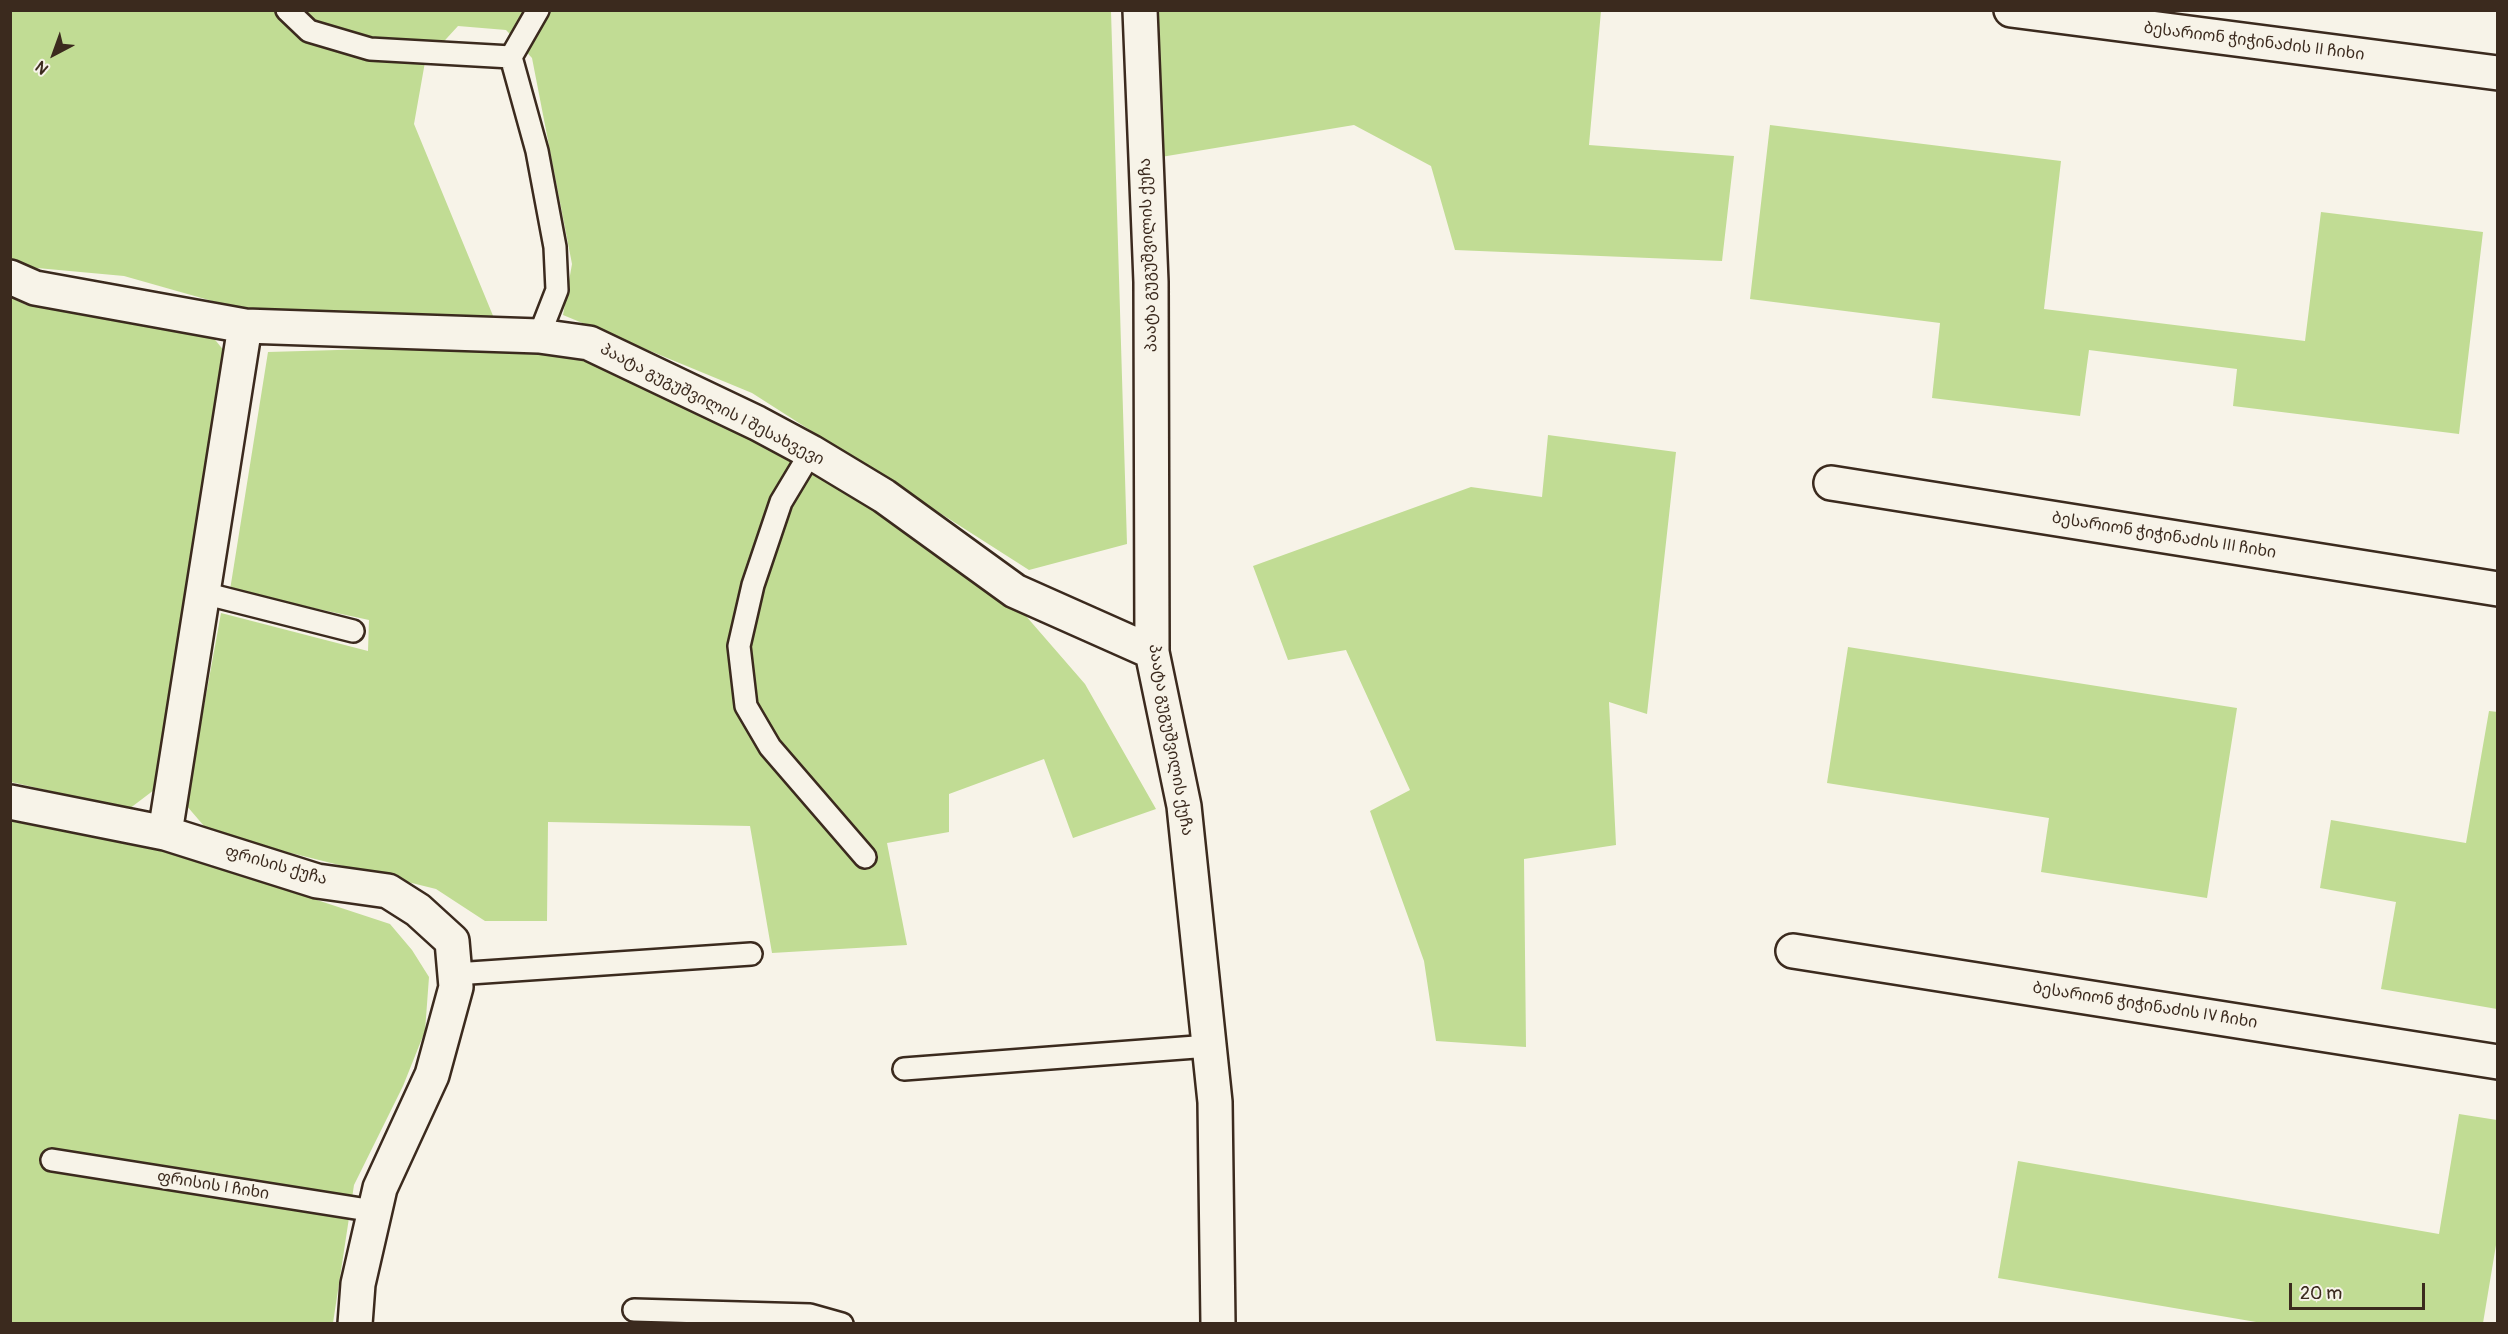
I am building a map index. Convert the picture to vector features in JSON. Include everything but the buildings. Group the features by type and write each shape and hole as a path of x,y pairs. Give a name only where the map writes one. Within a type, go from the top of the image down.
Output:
{"street":[{"name":"პაატა გუგუშვილის ქუჩა","path":"1140,10 1151,282 1152,652 1184,806 1215,1102 1218,1323"},
{"name":"ბესარიონ ჭიჭინაძის II ჩიხი","path":"2011,10 2498,73"},
{"name":"პაატა გუგუშვილის I შესახვევი","path":"10,277 34,288 245,326 539,336 589,343 757,423 811,452 884,496 1015,591 1152,652"},
{"path":"165,833 245,326"},
{"name":"ბესარიონ ჭიჭინაძის III ჩიხი","path":"1831,483 2498,589"},
{"name":"ფრისის ქუჩა","path":"10,802 165,833 317,880 388,891 418,910 452,941 456,987 432,1075 380,1188 358,1284 355,1323"},
{"name":"ბესარიონ ჭიჭინაძის IV ჩიხი","path":"1793,951 2498,1062"}],"lane":[{"path":"287,10 309,31 370,49 511,57"},
{"path":"538,10 511,57 537,151 555,247 557,290 539,336"},
{"path":"811,452 781,502 753,585 739,646 746,706 770,747 865,857"},
{"path":"203,593 353,631"},
{"path":"455,974 751,954"},
{"path":"904,1070 1209,1046"},
{"name":"ფრისის I ჩიხი","path":"52,1160 374,1211"},
{"path":"634,1310 810,1315 843,1323"}],"green space":[{"path":"10,11 1111,11 1127,544 1029,570 752,393 563,315 572,264 532,58 506,30 458,26 425,62 414,124 496,323 244,310 124,276 26,267 11,259"},
{"path":"1153,11 1601,11 1589,145 1734,156 1722,261 1455,250 1431,166 1354,125 1161,157"},
{"path":"1770,125 2061,161 2044,309 2305,341 2321,212 2483,232 2459,434 2233,406 2237,369 2089,350 2080,416 1932,398 1940,323 1750,299"},
{"path":"10,297 26,305 212,336 225,352 154,790 129,809 11,782"},
{"path":"511,345 581,355 806,464 1019,608 1085,684 1156,809 1073,838 1044,759 949,794 949,832 887,843 907,945 772,953 750,826 548,822 547,921 485,921 436,889 210,833 186,805 221,613 368,651 369,620 230,590 268,352"},
{"path":"1548,435 1676,452 1647,714 1609,702 1616,845 1524,859 1526,1047 1436,1041 1424,961 1370,811 1410,790 1346,650 1288,660 1253,566 1471,487 1542,497"},
{"path":"1848,647 2237,708 2207,898 2041,872 2049,818 1827,783"},
{"path":"2489,711 2498,712 2497,1009 2381,989 2396,902 2320,888 2331,820 2466,843"},
{"path":"10,821 171,852 390,924 412,950 429,977 425,1031 403,1086 354,1185 333,1323 11,1323"},
{"path":"2459,1114 2497,1120 2497,1239 2483,1323 2262,1323 1998,1278 2018,1161 2439,1234"}]}
